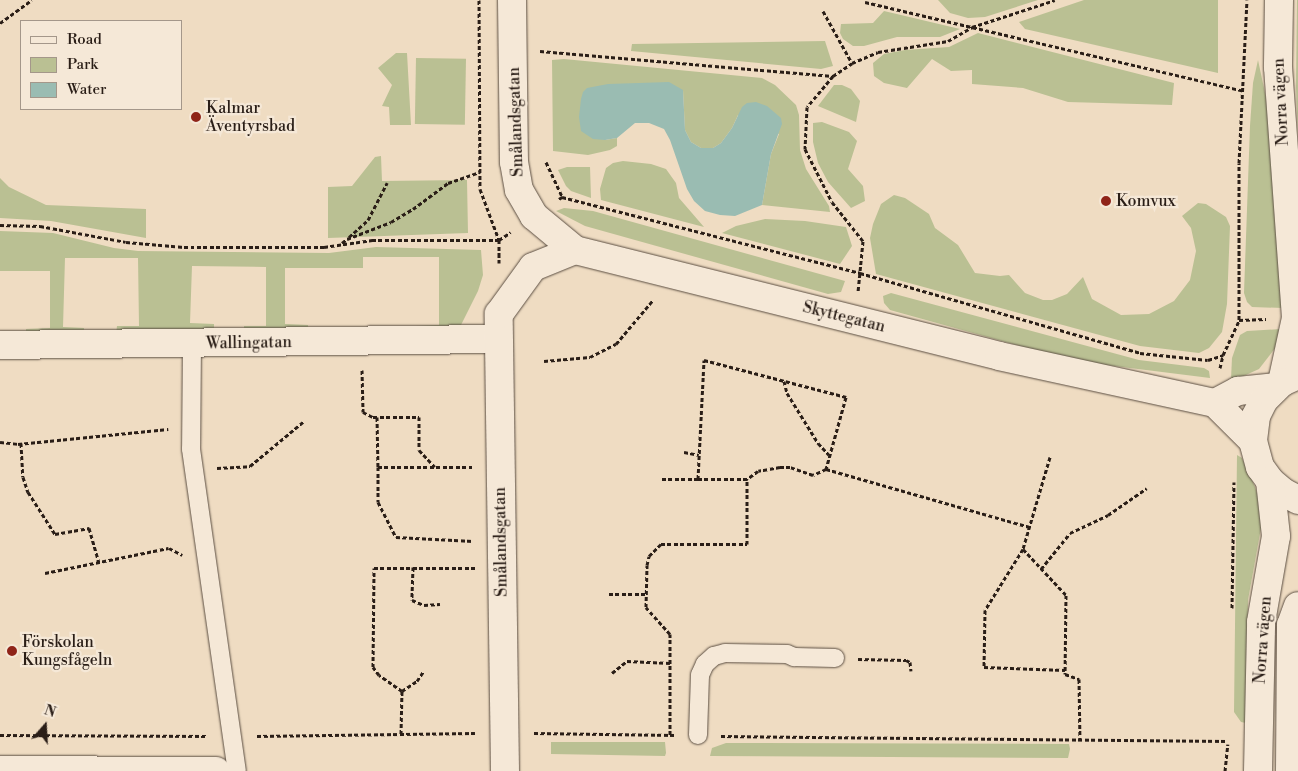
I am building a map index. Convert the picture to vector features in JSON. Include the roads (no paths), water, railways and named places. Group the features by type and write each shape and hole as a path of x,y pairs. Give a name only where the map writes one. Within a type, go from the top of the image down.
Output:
{"street":[{"name":"Smålandsgatan","path":"512,0 514,162 519,190 534,216 575,250"},
{"name":"Norra vägen","path":"1279,0 1278,66 1296,318 1285,381 1264,400 1256,416 1253,441 1260,467 1270,481 1283,492 1298,500"},
{"path":"499,326 534,267 575,250"},
{"name":"Skyttegatan","path":"575,250 999,356 1214,402"},
{"name":"Smålandsgatan","path":"499,326 504,771"},
{"name":"Wallingatan","path":"0,345 363,341 499,326"},
{"path":"1253,441 1214,402 1238,391 1285,381"},
{"name":"Norra vägen","path":"1258,771 1261,622 1276,536 1270,481"},
{"name":"Norra vägen","path":"1290,771 1291,625 1298,606"},
{"path":"0,770 216,771"}],"lane":[{"path":"192,344 191,426 194,470 237,771"},
{"path":"698,735 700,675 705,664 714,656 725,653 787,654 794,657 835,658"}],"water":[{"path":"669,82 683,90 685,130 691,142 701,148 713,148 721,143 732,128 742,107 747,103 756,102 767,106 781,118 782,124 771,154 762,205 735,216 705,211 694,201 687,189 670,140 664,129 649,123 635,123 617,138 605,140 593,139 581,131 579,117 581,99 583,92 587,88 608,84"}],"place":[{"name":"Kalmar Äventyrsbad","path":"196,117"},
{"name":"Komvux","path":"1106,201"},
{"name":"Förskolan Kungsfågeln","path":"12,651"}]}
